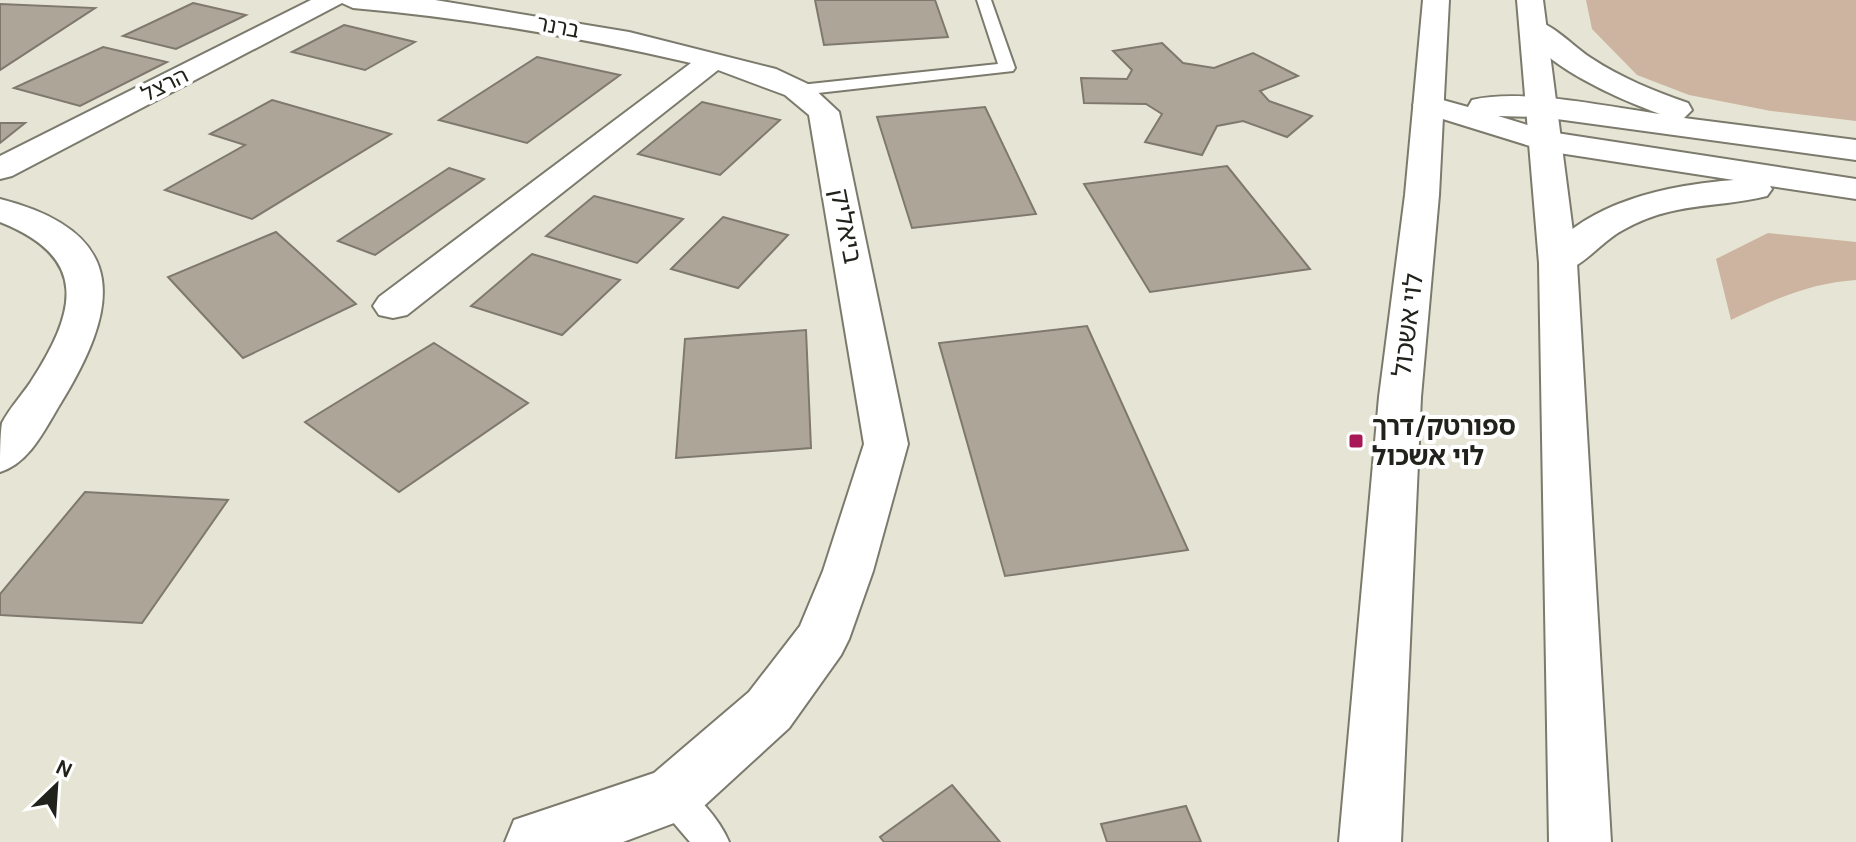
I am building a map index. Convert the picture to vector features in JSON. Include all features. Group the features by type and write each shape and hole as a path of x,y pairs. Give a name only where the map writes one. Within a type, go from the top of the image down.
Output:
{"main road":[{"name":"הרצל","path":"0,169 331,0"},
{"name":"ברנר","path":"353,0 439,6 541,23 713,60"},
{"name":"לוי אשכול","path":"1370,842 1399,411 1415,270 1436,0"},
{"path":"1532,14 1558,263 1580,842"},
{"path":"1532,14 1581,65 1656,103 1697,117 1799,143"},
{"name":"ביאליק","path":"672,796 769,710 822,639 848,571 886,444 824,112 800,90 766,75 713,60"},
{"path":"393,306 713,60"},
{"path":"1428,105 1544,124 1850,188"},
{"path":"1544,124 1856,150"},
{"path":"1558,263 1580,239 1601,225 1640,207 1715,192 1850,188"},
{"path":"0,210 36,223 61,240 84,267 86,289 80,333 12,442 0,455"},
{"path":"536,842 672,796"}],"lane":[{"path":"800,90 1007,68 984,0"},
{"path":"672,796 712,842"}],"shaded area":[{"path":"1586,0 1856,0 1856,121 1771,111 1689,95 1637,75 1592,29"},
{"path":"1768,233 1856,242 1856,280 1792,294 1731,320 1716,259"}],"building":[{"path":"815,0 935,0 948,37 824,45"},
{"path":"193,3 246,15 176,49 123,36"},
{"path":"0,4 95,8 0,70"},
{"path":"344,25 415,42 365,70 292,52"},
{"path":"1162,43 1183,63 1214,68 1253,53 1298,76 1260,91 1269,101 1312,116 1287,137 1243,121 1217,126 1202,155 1145,142 1162,114 1146,104 1084,103 1081,78 1127,79 1132,70 1113,51"},
{"path":"103,47 167,62 80,106 14,88"},
{"path":"537,57 620,75 527,143 439,120"},
{"path":"272,100 391,134 252,219 165,190 245,145 210,134"},
{"path":"702,102 780,120 720,175 638,154"},
{"path":"985,107 1036,214 912,228 877,117"},
{"path":"0,123 25,123 0,143"},
{"path":"1227,166 1310,269 1150,292 1084,184"},
{"path":"449,168 484,179 375,255 338,241"},
{"path":"594,196 683,219 637,263 546,236"},
{"path":"723,217 788,235 738,288 671,269"},
{"path":"276,232 356,304 243,358 168,277"},
{"path":"532,254 620,280 562,335 471,306"},
{"path":"1087,326 1188,550 1005,576 939,343"},
{"path":"806,330 811,448 676,458 685,339"},
{"path":"434,343 528,403 399,492 305,422"},
{"path":"85,492 228,500 142,623 0,615 0,594"},
{"path":"952,785 1000,842 884,842 880,837"},
{"path":"1186,806 1201,842 1107,842 1101,824"}],"place":[{"name":"ספורטק/דרך לוי אשכול","path":"1356,441"}]}
